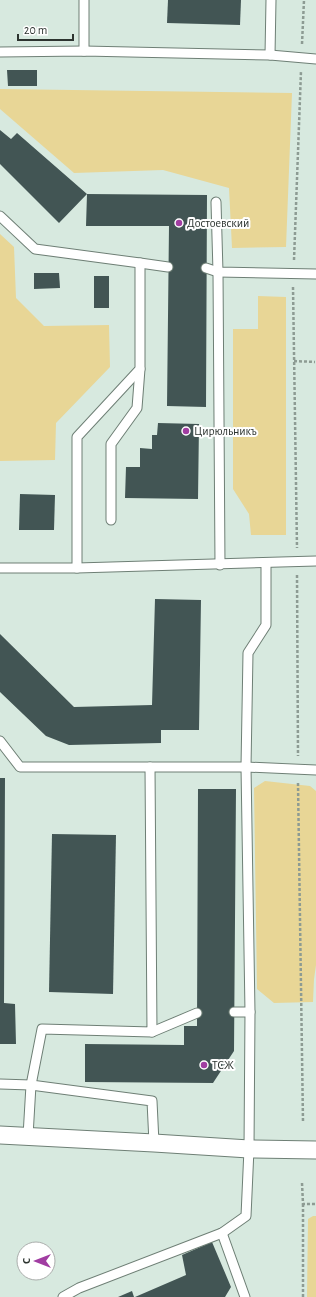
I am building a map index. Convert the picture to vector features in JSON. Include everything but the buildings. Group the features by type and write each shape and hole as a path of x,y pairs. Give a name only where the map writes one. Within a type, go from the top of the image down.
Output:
{"street":[{"path":"0,1135 154,1143 249,1150 316,1150"}],"lane":[{"path":"84,0 84,51"},
{"path":"270,55 271,0"},
{"path":"0,52 84,51 270,55 316,59"},
{"path":"216,202 218,272 220,565"},
{"path":"0,216 35,249 168,267"},
{"path":"111,520 111,444 137,408 140,369 140,263"},
{"path":"206,268 218,272 316,274"},
{"path":"77,568 77,437 140,369"},
{"path":"0,568 220,565 316,561"},
{"path":"63,1297 81,1293 222,1233 246,1216 249,1150 250,1012 246,767 248,653 266,625 266,563"},
{"path":"0,741 20,767 246,767 316,770"},
{"path":"150,767 152,1032"},
{"path":"234,1012 250,1012"},
{"path":"28,1136 31,1085 42,1029 152,1032 197,1013"},
{"path":"0,1084 31,1085 152,1101 154,1143"},
{"path":"222,1233 245,1297"}],"path":[{"path":"294,361 315,362"},
{"path":"302,1183 303,1297"},
{"path":"303,1204 316,1204"}],"shaded area":[{"path":"0,89 292,93 286,247 232,248 229,188 163,170 74,173 0,109"},
{"path":"0,234 14,247 16,298 44,326 109,325 110,367 56,423 55,460 0,461"},
{"path":"258,296 286,297 286,535 251,535 249,514 233,489 233,329 258,329"},
{"path":"265,781 310,786 316,791 316,965 313,1002 274,1003 257,989 254,788"},
{"path":"316,1216 316,1297 307,1297 308,1219"}],"place":[{"name":"Достоевский","path":"179,223"},
{"name":"Цирюльникъ","path":"186,431"},
{"name":"ТСЖ","path":"204,1065"}]}
